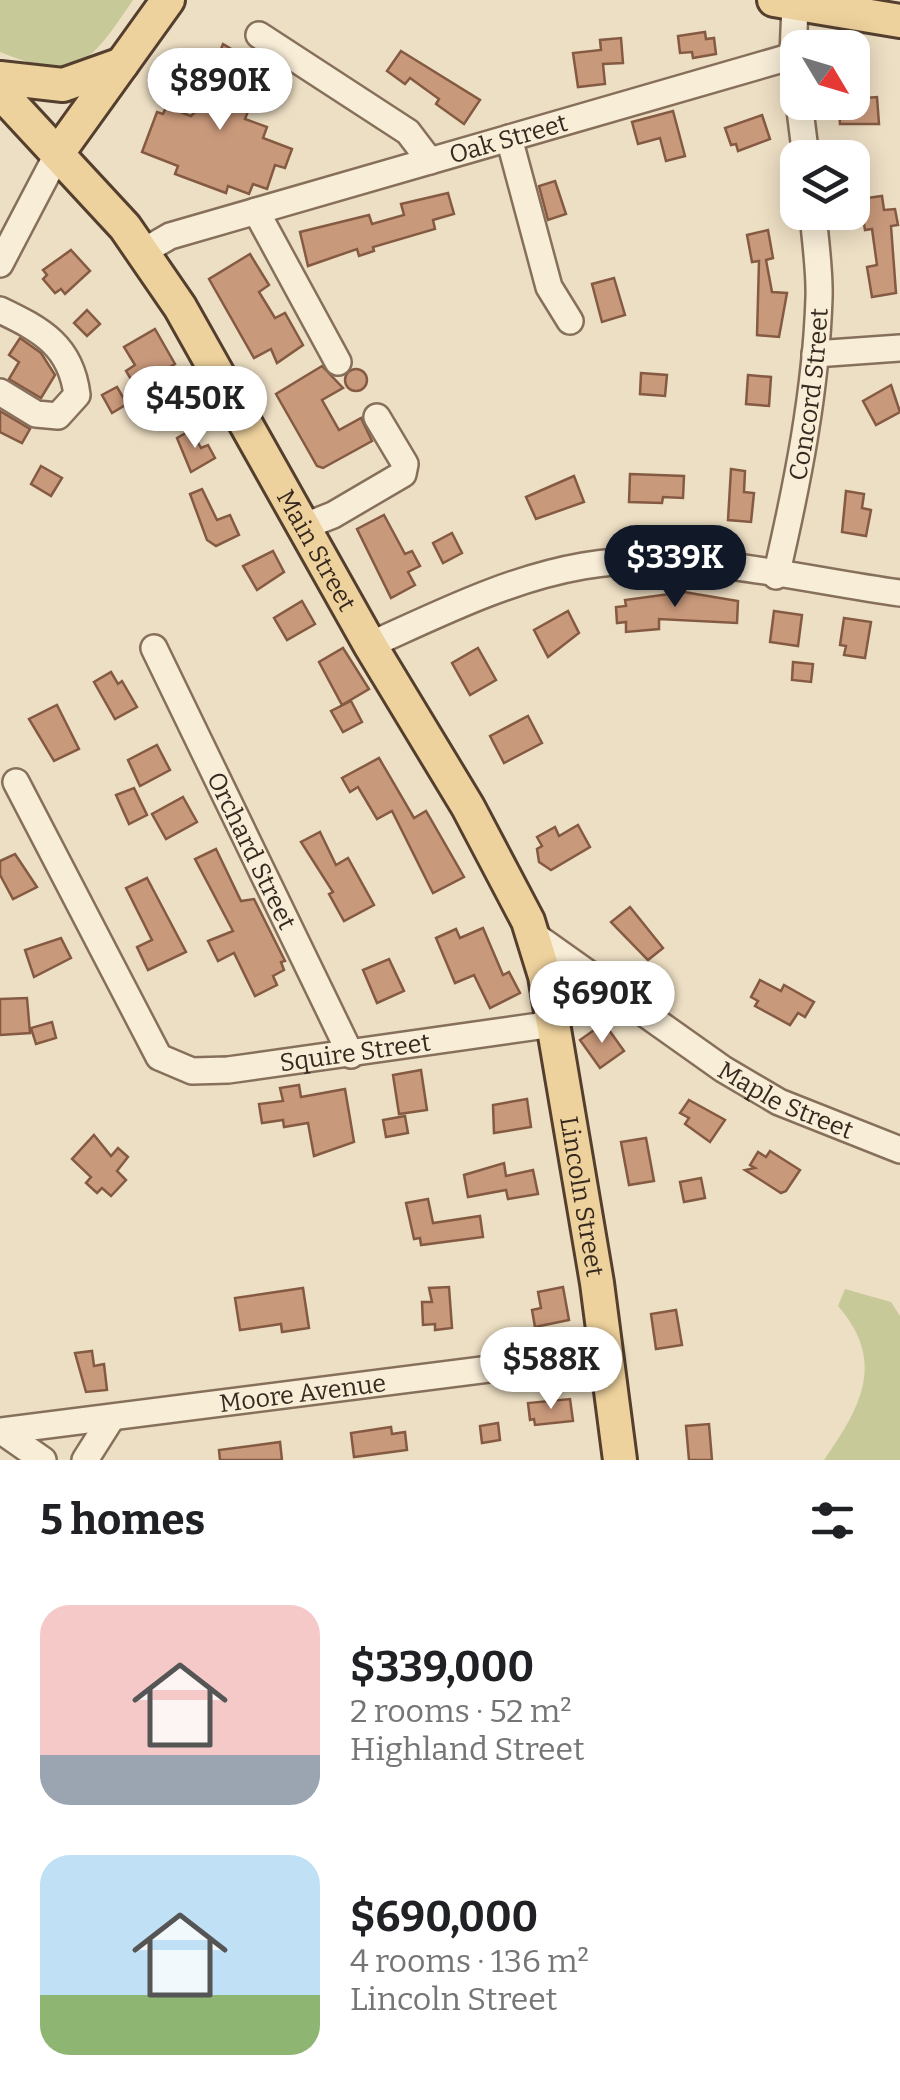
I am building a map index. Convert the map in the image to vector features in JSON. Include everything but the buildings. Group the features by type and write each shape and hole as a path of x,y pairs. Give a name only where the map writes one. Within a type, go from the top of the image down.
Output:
{"main road":[{"path":"58,153 168,0"},
{"path":"784,2 900,21"},
{"path":"0,78 63,85 122,64"},
{"name":"Main Street","path":"0,92 144,251 305,526 370,646 468,808 534,935"},
{"name":"Lincoln Street","path":"534,935 553,1024 608,1354 620,1460"}],"street":[{"path":"784,2 788,30"},
{"name":"Oak Street","path":"259,35 408,132 430,161 780,59"},
{"path":"510,138 549,287 570,321"},
{"path":"0,264 33,193 58,153"},
{"path":"144,251 170,236 430,161"},
{"path":"256,211 338,362"},
{"name":"Concord Street","path":"776,576 794,500 815,354 819,295 814,230"},
{"path":"0,310 48,334 66,353 78,396 58,416 36,414 0,392"},
{"path":"815,354 900,348"},
{"path":"305,526 333,515 403,474 405,464 377,417"},
{"path":"370,646 472,598 583,566 629,561 702,562 900,593"},
{"name":"Orchard Street","path":"154,648 351,1055"},
{"name":"Squire Street","path":"16,782 160,1057 192,1071 351,1055 553,1024"},
{"name":"Maple Street","path":"534,935 722,1069 779,1102 900,1150"},
{"name":"Moore Avenue","path":"2,1431 608,1354"},
{"path":"85,1460 112,1419"},
{"path":"2,1431 43,1460"}],"green space":[{"path":"0,0 133,0 93,53 80,62 48,66 0,52"},
{"path":"845,1289 891,1302 900,1316 900,1460 824,1460 849,1421 863,1383 861,1346 853,1326 838,1306"}]}
